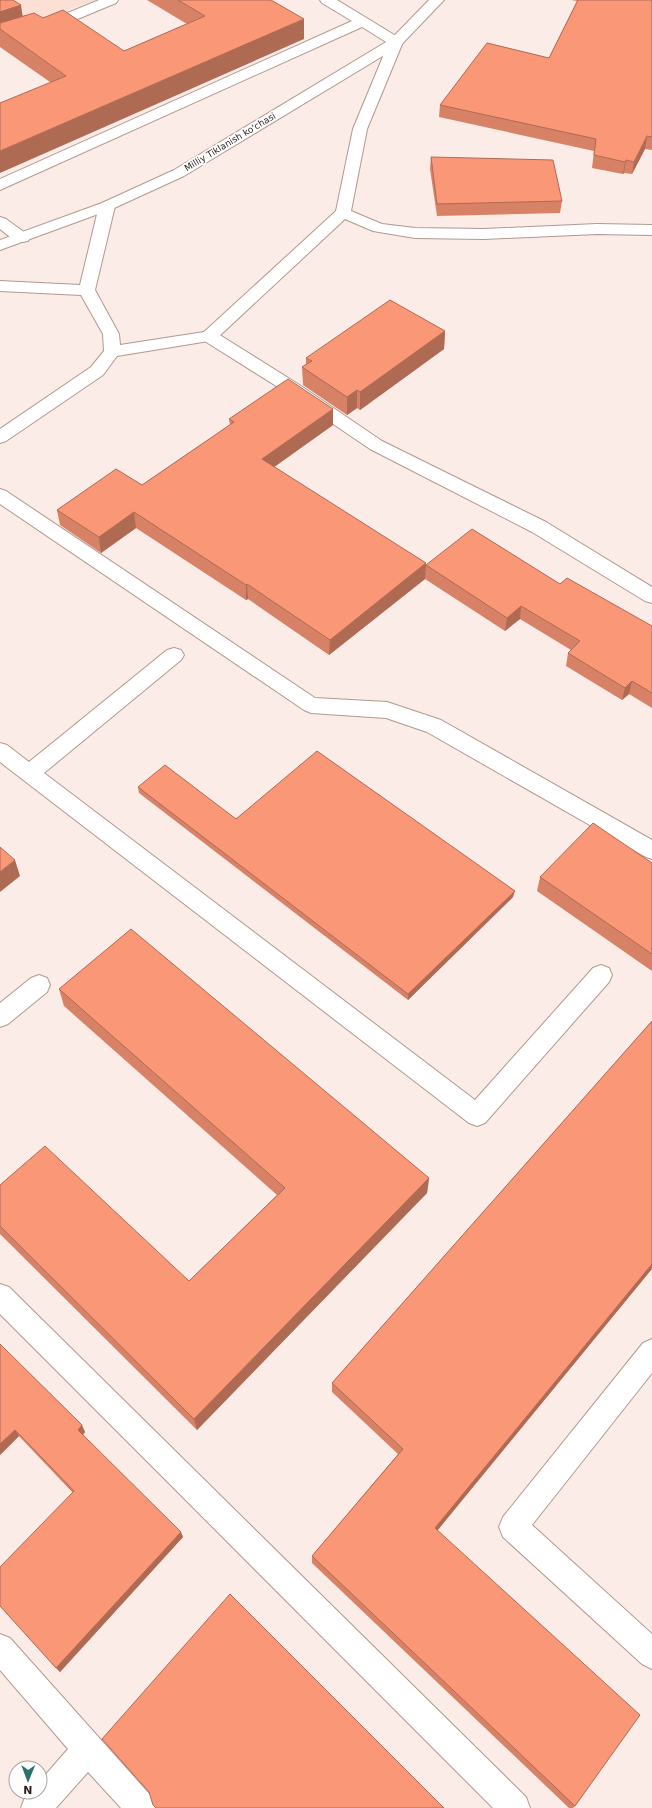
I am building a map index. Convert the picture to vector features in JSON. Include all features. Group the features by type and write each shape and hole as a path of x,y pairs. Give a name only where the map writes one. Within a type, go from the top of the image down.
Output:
{"street":[{"path":"0,39 75,15 111,0"},
{"path":"112,352 209,336 343,214 360,129 396,42 327,0"},
{"name":"Milliy Tiklanish ko'chasi","path":"0,245 107,206 179,173 396,42 437,0"},
{"path":"0,185 362,22"},
{"path":"0,436 97,371 112,352 111,334 87,290 107,206"},
{"path":"343,214 379,228 415,233 447,235 597,229 652,230"},
{"path":"0,222 22,238"},
{"path":"0,286 87,290"},
{"path":"209,336 295,390 376,445 539,527 652,596"},
{"path":"376,445 391,434"},
{"path":"0,495 311,705 387,710 434,726 652,850"},
{"path":"30,773 174,655"},
{"path":"0,751 477,1115 601,975"},
{"path":"0,1017 39,985"},
{"path":"0,1296 515,1808"},
{"path":"652,1352 513,1527 652,1654"},
{"path":"0,1648 141,1808"},
{"path":"36,1808 88,1749"}],"shaded area":[{"path":"0,0 96,0 24,25"}],"building":[{"path":"0,0 13,0 21,5 0,12"},
{"path":"178,0 271,0 304,19 0,151 0,103 66,76 0,29 0,23 34,13 43,18 63,10 124,51 205,16"},
{"path":"578,0 652,0 652,137 647,136 634,162 626,160 625,162 594,155 596,139 440,105 487,43 549,58"},
{"path":"431,157 553,160 562,201 437,204"},
{"path":"390,300 445,331 360,392 357,390 347,397 302,367 312,361 306,358"},
{"path":"288,379 333,409 262,459 426,563 330,640 247,584 246,585 134,512 99,537 57,510 116,469 142,485 234,422 229,419"},
{"path":"472,529 560,584 567,578 652,626 652,693 632,681 625,688 568,653 580,641 521,606 507,618 426,565"},
{"path":"317,751 515,891 408,994 138,787 165,765 236,819"},
{"path":"593,823 652,863 652,954 540,877"},
{"path":"0,847 15,860 0,872"},
{"path":"131,929 429,1178 194,1419 0,1226 0,1185 45,1146 189,1281 285,1188 59,989"},
{"path":"652,1021 652,1264 435,1528 640,1715 575,1806 312,1556 403,1449 332,1383"},
{"path":"0,1344 82,1425 78,1430 181,1532 56,1668 0,1606 0,1567 74,1491 15,1430 0,1444"},
{"path":"230,1594 444,1808 156,1808 153,1805 149,1792 102,1739"}]}
